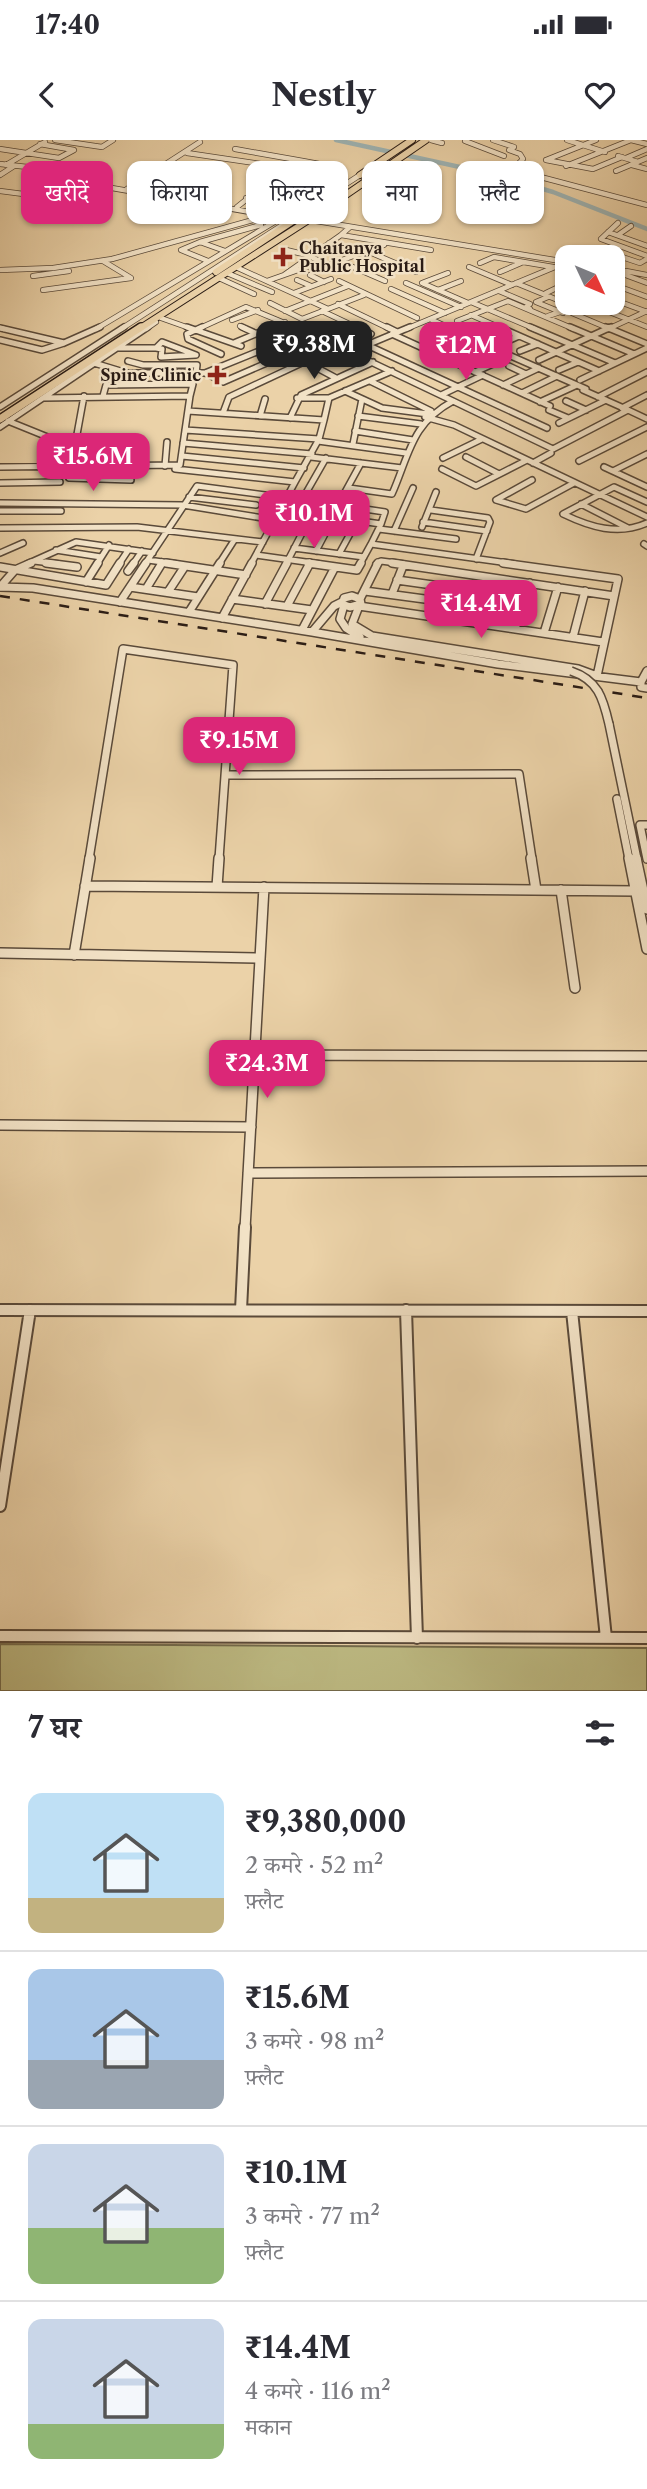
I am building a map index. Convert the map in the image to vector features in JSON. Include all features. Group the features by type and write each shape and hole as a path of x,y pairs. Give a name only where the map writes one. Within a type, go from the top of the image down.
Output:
{"highway":[{"path":"348,183 385,160 406,140"},
{"path":"348,189 412,140"},
{"path":"400,148 419,140"},
{"path":"360,176 385,160 429,140"},
{"path":"4,420 81,357 280,224"},
{"path":"0,410 59,383 303,224"}],"street":[{"path":"6,165 47,140"},
{"path":"55,140 102,147 113,140"},
{"path":"76,143 81,140"},
{"path":"429,140 442,143"},
{"path":"493,140 514,148 497,153"},
{"path":"567,140 638,162"},
{"path":"596,140 546,160 566,166 593,169 647,147"},
{"path":"566,166 631,140 647,147"},
{"path":"465,141 504,156"},
{"path":"174,161 200,142"},
{"path":"0,149 59,158 74,150 40,144"},
{"path":"235,149 308,161"},
{"path":"509,150 521,156 522,161 518,164 533,175 647,205"},
{"path":"187,153 246,162"},
{"path":"617,171 647,158"},
{"path":"0,164 21,167"},
{"path":"632,164 647,169"},
{"path":"0,175 14,166"},
{"path":"113,187 127,189"},
{"path":"0,191 21,194"},
{"path":"237,207 246,198"},
{"path":"232,206 246,209"},
{"path":"103,260 246,221"},
{"path":"0,269 103,260 246,222"},
{"path":"592,245 618,223"},
{"path":"208,261 181,250 200,242 266,224"},
{"path":"0,340 42,350 64,343 103,326 268,224"},
{"path":"324,224 555,262"},
{"path":"618,235 631,226"},
{"path":"284,275 351,227"},
{"path":"608,232 647,246"},
{"path":"341,234 431,250"},
{"path":"601,239 647,260"},
{"path":"200,242 225,251"},
{"path":"329,243 356,255"},
{"path":"282,249 310,256 328,265 384,245"},
{"path":"367,251 416,272"},
{"path":"480,263 494,257 555,264"},
{"path":"625,258 640,263"},
{"path":"43,290 131,278 103,260"},
{"path":"631,272 647,260"},
{"path":"339,261 385,281"},
{"path":"267,281 321,262"},
{"path":"500,272 524,262"},
{"path":"33,276 110,265"},
{"path":"469,267 555,298"},
{"path":"238,268 310,301 371,334"},
{"path":"350,352 555,268"},
{"path":"625,271 647,275"},
{"path":"448,273 422,283 615,363"},
{"path":"310,275 324,282"},
{"path":"625,275 647,283"},
{"path":"222,276 272,292"},
{"path":"222,276 254,294"},
{"path":"59,383 117,348 222,276"},
{"path":"293,293 331,279"},
{"path":"297,280 311,286"},
{"path":"339,281 417,318"},
{"path":"438,290 461,281"},
{"path":"406,283 461,306"},
{"path":"285,310 348,286"},
{"path":"391,289 445,313"},
{"path":"625,289 647,297"},
{"path":"555,290 526,307 547,316 555,314"},
{"path":"502,292 555,310"},
{"path":"270,303 302,318 364,295"},
{"path":"457,321 508,301 634,354"},
{"path":"625,303 647,312"},
{"path":"338,304 568,418"},
{"path":"221,354 188,340 187,334 212,320 248,306 373,362 553,449 647,395"},
{"path":"221,316 231,320 258,310"},
{"path":"539,360 647,312"},
{"path":"471,315 599,371"},
{"path":"577,315 647,346"},
{"path":"619,315 647,327"},
{"path":"161,317 241,346"},
{"path":"430,319 539,368 578,382 598,397 647,419"},
{"path":"212,320 225,326"},
{"path":"233,343 285,323"},
{"path":"362,330 378,324"},
{"path":"94,363 127,373 205,373 315,325 336,337 295,354"},
{"path":"481,331 494,325"},
{"path":"240,326 257,334"},
{"path":"0,328 64,343"},
{"path":"421,347 458,333"},
{"path":"279,335 288,339"},
{"path":"223,382 314,336"},
{"path":"503,343 519,336"},
{"path":"448,360 475,340"},
{"path":"117,348 159,349 175,356 196,355 162,342 159,349"},
{"path":"260,342 268,347"},
{"path":"520,351 538,344"},
{"path":"367,345 547,428"},
{"path":"540,402 647,346"},
{"path":"223,413 229,397 336,347"},
{"path":"476,356 493,348"},
{"path":"232,352 242,357"},
{"path":"475,372 511,356"},
{"path":"0,410 81,357"},
{"path":"128,361 143,365 197,365 196,373"},
{"path":"304,361 335,378"},
{"path":"232,362 250,370"},
{"path":"290,418 297,398 373,362"},
{"path":"522,393 578,362"},
{"path":"509,366 526,374"},
{"path":"503,385 539,368"},
{"path":"297,398 329,397 392,371"},
{"path":"598,397 646,372"},
{"path":"205,373 238,393"},
{"path":"441,395 483,375"},
{"path":"370,381 428,414 647,517"},
{"path":"103,396 106,385 193,384 181,468"},
{"path":"345,391 382,408 428,414"},
{"path":"35,396 190,396"},
{"path":"84,397 69,478 131,480"},
{"path":"222,618 312,455 329,397"},
{"path":"260,416 265,399"},
{"path":"353,444 362,399"},
{"path":"559,423 606,400"},
{"path":"349,488 392,494 406,453 421,424 428,414 453,401"},
{"path":"566,401 586,410"},
{"path":"188,411 324,420"},
{"path":"358,416 421,424"},
{"path":"0,427 4,420 51,438 41,466"},
{"path":"579,461 647,427"},
{"path":"185,429 318,440 406,453"},
{"path":"355,430 413,440"},
{"path":"443,458 482,439"},
{"path":"167,442 167,466"},
{"path":"183,443 312,455 402,468"},
{"path":"87,466 92,444"},
{"path":"111,465 115,446"},
{"path":"139,465 141,446"},
{"path":"442,469 476,485 551,453"},
{"path":"182,456 304,468"},
{"path":"466,457 499,474"},
{"path":"613,471 645,457"},
{"path":"302,500 326,458"},
{"path":"338,505 361,463"},
{"path":"0,467 167,466 295,482"},
{"path":"604,467 647,487"},
{"path":"120,602 208,471"},
{"path":"635,481 646,475"},
{"path":"532,480 496,500 526,509 574,483"},
{"path":"0,483 60,482"},
{"path":"197,486 385,512 357,570 256,555"},
{"path":"647,502 614,487 563,514 590,527 631,529 647,523"},
{"path":"394,531 413,488"},
{"path":"419,534 431,510 436,492"},
{"path":"189,497 256,505"},
{"path":"265,604 318,502"},
{"path":"0,503 183,505 275,520"},
{"path":"581,504 631,529"},
{"path":"0,510 61,511"},
{"path":"431,510 488,518 490,522 476,559"},
{"path":"312,514 357,520 394,531 456,539"},
{"path":"316,551 334,517"},
{"path":"339,554 357,520"},
{"path":"423,522 487,531"},
{"path":"0,528 168,529 263,542"},
{"path":"450,555 460,528"},
{"path":"188,612 213,570 236,539"},
{"path":"0,587 15,570 76,542 153,553"},
{"path":"0,553 23,543"},
{"path":"371,544 618,579 597,676"},
{"path":"86,582 109,545"},
{"path":"294,548 364,557"},
{"path":"98,598 130,549"},
{"path":"56,550 101,557"},
{"path":"128,571 142,551"},
{"path":"67,579 85,554"},
{"path":"148,560 246,575"},
{"path":"32,561 77,567"},
{"path":"146,589 162,562"},
{"path":"286,606 310,563"},
{"path":"597,676 578,668 372,636 352,624 378,563 614,596"},
{"path":"168,592 185,566"},
{"path":"392,594 402,566"},
{"path":"0,567 107,585"},
{"path":"302,630 335,567"},
{"path":"116,571 138,575"},
{"path":"397,580 525,598"},
{"path":"515,629 530,583"},
{"path":"0,587 33,588 524,668 640,682"},
{"path":"130,587 198,597"},
{"path":"544,633 558,587"},
{"path":"365,591 521,612"},
{"path":"573,637 585,591"},
{"path":"360,602 349,596 340,611 342,623 368,640 570,671 592,679 597,685 609,724 647,909"},
{"path":"232,599 312,610"},
{"path":"312,632 334,606 360,602 603,642"},
{"path":"74,955 123,649 233,665 217,887"},
{"path":"640,682 647,671"},
{"path":"640,682 641,687 647,688"},
{"path":"225,775 519,774 536,890"},
{"path":"617,799 647,949"},
{"path":"644,825 647,859"},
{"path":"85,886 636,891"},
{"path":"241,1310 264,887"},
{"path":"561,890 575,988"},
{"path":"0,953 260,958"},
{"path":"255,1055 647,1056"},
{"path":"0,1125 251,1127"},
{"path":"248,1173 647,1171"},
{"path":"0,1310 647,1311"},
{"path":"0,1506 30,1310"},
{"path":"406,1310 417,1638"},
{"path":"572,1311 606,1638"},
{"path":"0,1636 647,1638"}],"shaded area":[{"path":"0,1644 647,1648 647,1691 0,1691"}],"waterway":[{"path":"336,140 492,174 553,192 647,229"}],"railway":[{"path":"0,596 647,698"}],"place":[{"name":"Chaitanya Public Hospital","path":"283,257"},
{"name":"Spine Clinic","path":"217,375"}]}
